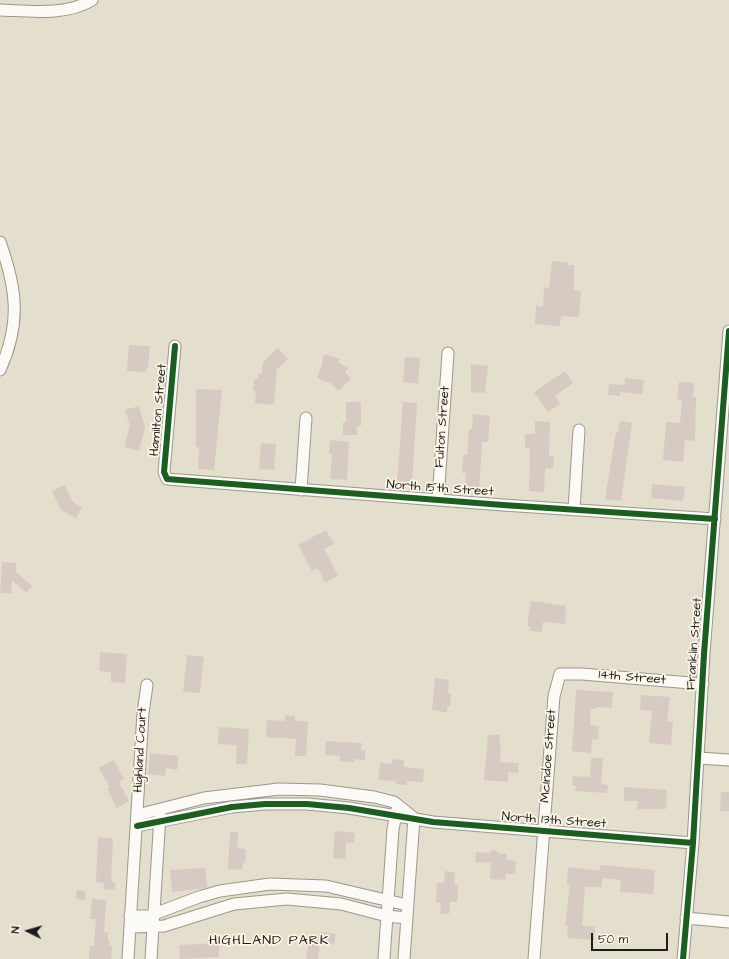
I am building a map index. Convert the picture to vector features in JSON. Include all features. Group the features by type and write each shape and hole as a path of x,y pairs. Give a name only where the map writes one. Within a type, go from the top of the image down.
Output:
{"street":[{"path":"0,10 36,11 74,8 92,0"},
{"path":"0,242 9,268 14,290 15,309 11,341 0,370"},
{"name":"Franklin Street","path":"683,959 693,843 729,332"},
{"name":"Hamilton Street","path":"166,475 164,472 175,346"},
{"name":"Fulton Street","path":"438,500 448,353"},
{"path":"301,490 306,418"},
{"path":"574,510 579,430"},
{"name":"North 15th Street","path":"166,475 167,479 174,480 715,519"},
{"name":"14th Street","path":"560,674 582,674 703,684"},
{"name":"McIndoe Street","path":"534,959 554,696 560,674"},
{"name":"Highland Court","path":"128,959 143,713 147,685"},
{"path":"699,758 729,760"},
{"path":"137,821 159,810 204,798 278,789 320,790 360,794 386,800 399,806 414,818 404,959"},
{"name":"North 13th Street","path":"137,821 160,822 232,807 265,804 334,806 433,822 693,843"},
{"path":"384,959 395,817 399,806"},
{"path":"151,959 160,822 159,810"},
{"path":"130,922 220,891 270,884 326,886 388,902 407,905"},
{"path":"130,922 153,927 164,926 234,904 287,899 341,904 387,916 406,918"},
{"path":"686,918 729,922"}],"building":[{"path":"552,261 568,262 568,265 574,265 574,290 581,291 579,317 561,316 560,326 535,324 536,306 543,307 544,287 549,288"},
{"path":"129,345 150,346 148,368 146,368 146,372 127,371"},
{"path":"278,348 288,359 277,369 274,405 255,403 256,391 253,391 254,379 258,379 259,373 262,373 263,362"},
{"path":"324,354 340,359 338,362 348,368 345,373 351,378 339,391 330,383 317,378 323,362 322,360"},
{"path":"405,357 420,358 418,384 403,382"},
{"path":"471,364 488,366 485,393 471,392"},
{"path":"565,371 573,383 555,396 560,404 548,412 534,392"},
{"path":"625,378 644,380 642,394 620,392 620,396 608,395 609,384 625,385"},
{"path":"679,382 694,383 693,397 696,397 695,441 685,440 683,462 663,460 666,422 680,423 682,400 677,399"},
{"path":"196,389 222,390 214,470 198,469 199,447 196,447"},
{"path":"346,402 361,402 361,426 357,426 357,435 343,435 343,422 346,422"},
{"path":"403,402 417,403 412,484 397,483"},
{"path":"139,406 145,428 139,451 124,447 130,426 125,410"},
{"path":"473,414 490,416 488,442 482,442 479,490 465,489 466,473 462,473 463,455 467,455 469,429 472,429"},
{"path":"535,421 550,422 549,456 554,456 553,469 545,468 544,492 529,491 530,448 525,448 525,434 535,434"},
{"path":"620,421 632,423 621,501 605,499 616,432 618,432"},
{"path":"330,440 349,442 347,480 330,479 332,454 329,454"},
{"path":"261,443 276,444 274,470 259,469"},
{"path":"652,484 685,487 683,501 651,498"},
{"path":"65,485 73,502 82,508 76,518 61,510 52,491"},
{"path":"326,530 334,544 324,549 338,576 325,583 318,568 312,571 298,545"},
{"path":"2,562 16,563 16,572 32,586 26,593 12,580 11,593 0,593"},
{"path":"531,601 566,606 565,624 543,622 542,632 530,631 530,627 527,626"},
{"path":"100,652 127,654 125,683 111,682 111,672 99,671"},
{"path":"187,655 204,657 200,693 183,692"},
{"path":"435,678 449,680 448,693 451,694 450,706 447,706 447,713 432,710"},
{"path":"576,690 613,692 612,708 597,707 596,709 591,709 590,725 599,726 598,740 592,739 591,753 572,751"},
{"path":"641,695 670,697 667,721 673,722 671,745 649,743 652,711 640,710"},
{"path":"285,715 295,716 295,721 308,721 306,756 295,756 296,739 266,737 267,720 285,721"},
{"path":"219,727 249,729 247,764 236,764 237,745 218,744"},
{"path":"488,735 500,735 500,762 519,763 518,773 508,772 508,782 484,780"},
{"path":"326,741 362,743 361,750 365,750 365,760 354,759 354,762 340,761 340,756 325,755"},
{"path":"150,753 178,756 177,770 166,768 165,776 148,774"},
{"path":"591,758 603,758 601,784 608,785 607,793 575,791 576,786 572,785 573,776 590,777"},
{"path":"393,759 404,760 404,767 424,769 423,782 407,781 407,785 395,784 396,781 378,780 380,763 392,764"},
{"path":"114,760 124,779 119,782 129,801 117,808 107,789 110,788 99,768"},
{"path":"624,787 667,790 666,809 637,809 638,801 624,801"},
{"path":"721,792 729,792 729,811 720,811"},
{"path":"335,831 355,833 354,843 346,842 345,859 333,858"},
{"path":"230,832 238,832 237,848 246,849 245,863 243,863 242,870 228,869"},
{"path":"98,837 113,838 111,882 115,882 115,890 103,889 104,883 96,882"},
{"path":"493,849 500,854 507,854 506,860 516,861 515,874 506,874 505,880 490,879 491,863 475,862 476,852 490,853"},
{"path":"600,865 655,870 653,894 620,892 621,880 602,878 602,887 585,887 582,926 595,927 594,940 567,938 568,926 565,926 570,885 567,884 568,867 600,871"},
{"path":"205,868 207,888 172,892 170,870"},
{"path":"445,871 455,872 454,884 458,885 457,902 450,902 449,914 440,913 441,903 436,903 437,882 444,883"},
{"path":"77,890 86,891 85,900 76,899"},
{"path":"92,899 106,900 104,932 108,933 108,941 110,941 109,946 112,946 111,959 89,959 90,945 94,946 96,919 90,919"},
{"path":"321,932 336,934 334,944 320,942 318,959 306,959 310,934 320,935"},
{"path":"219,943 219,957 180,959 179,945"}],"cycle path":[{"path":"683,959 693,843 704,654 729,331"},
{"path":"175,346 164,472 167,479 503,505 715,519"},
{"path":"137,826 232,807 265,804 307,804 349,808 433,822 693,843"}],"district":[{"name":"HIGHLAND PARK","path":"269,941"}]}
